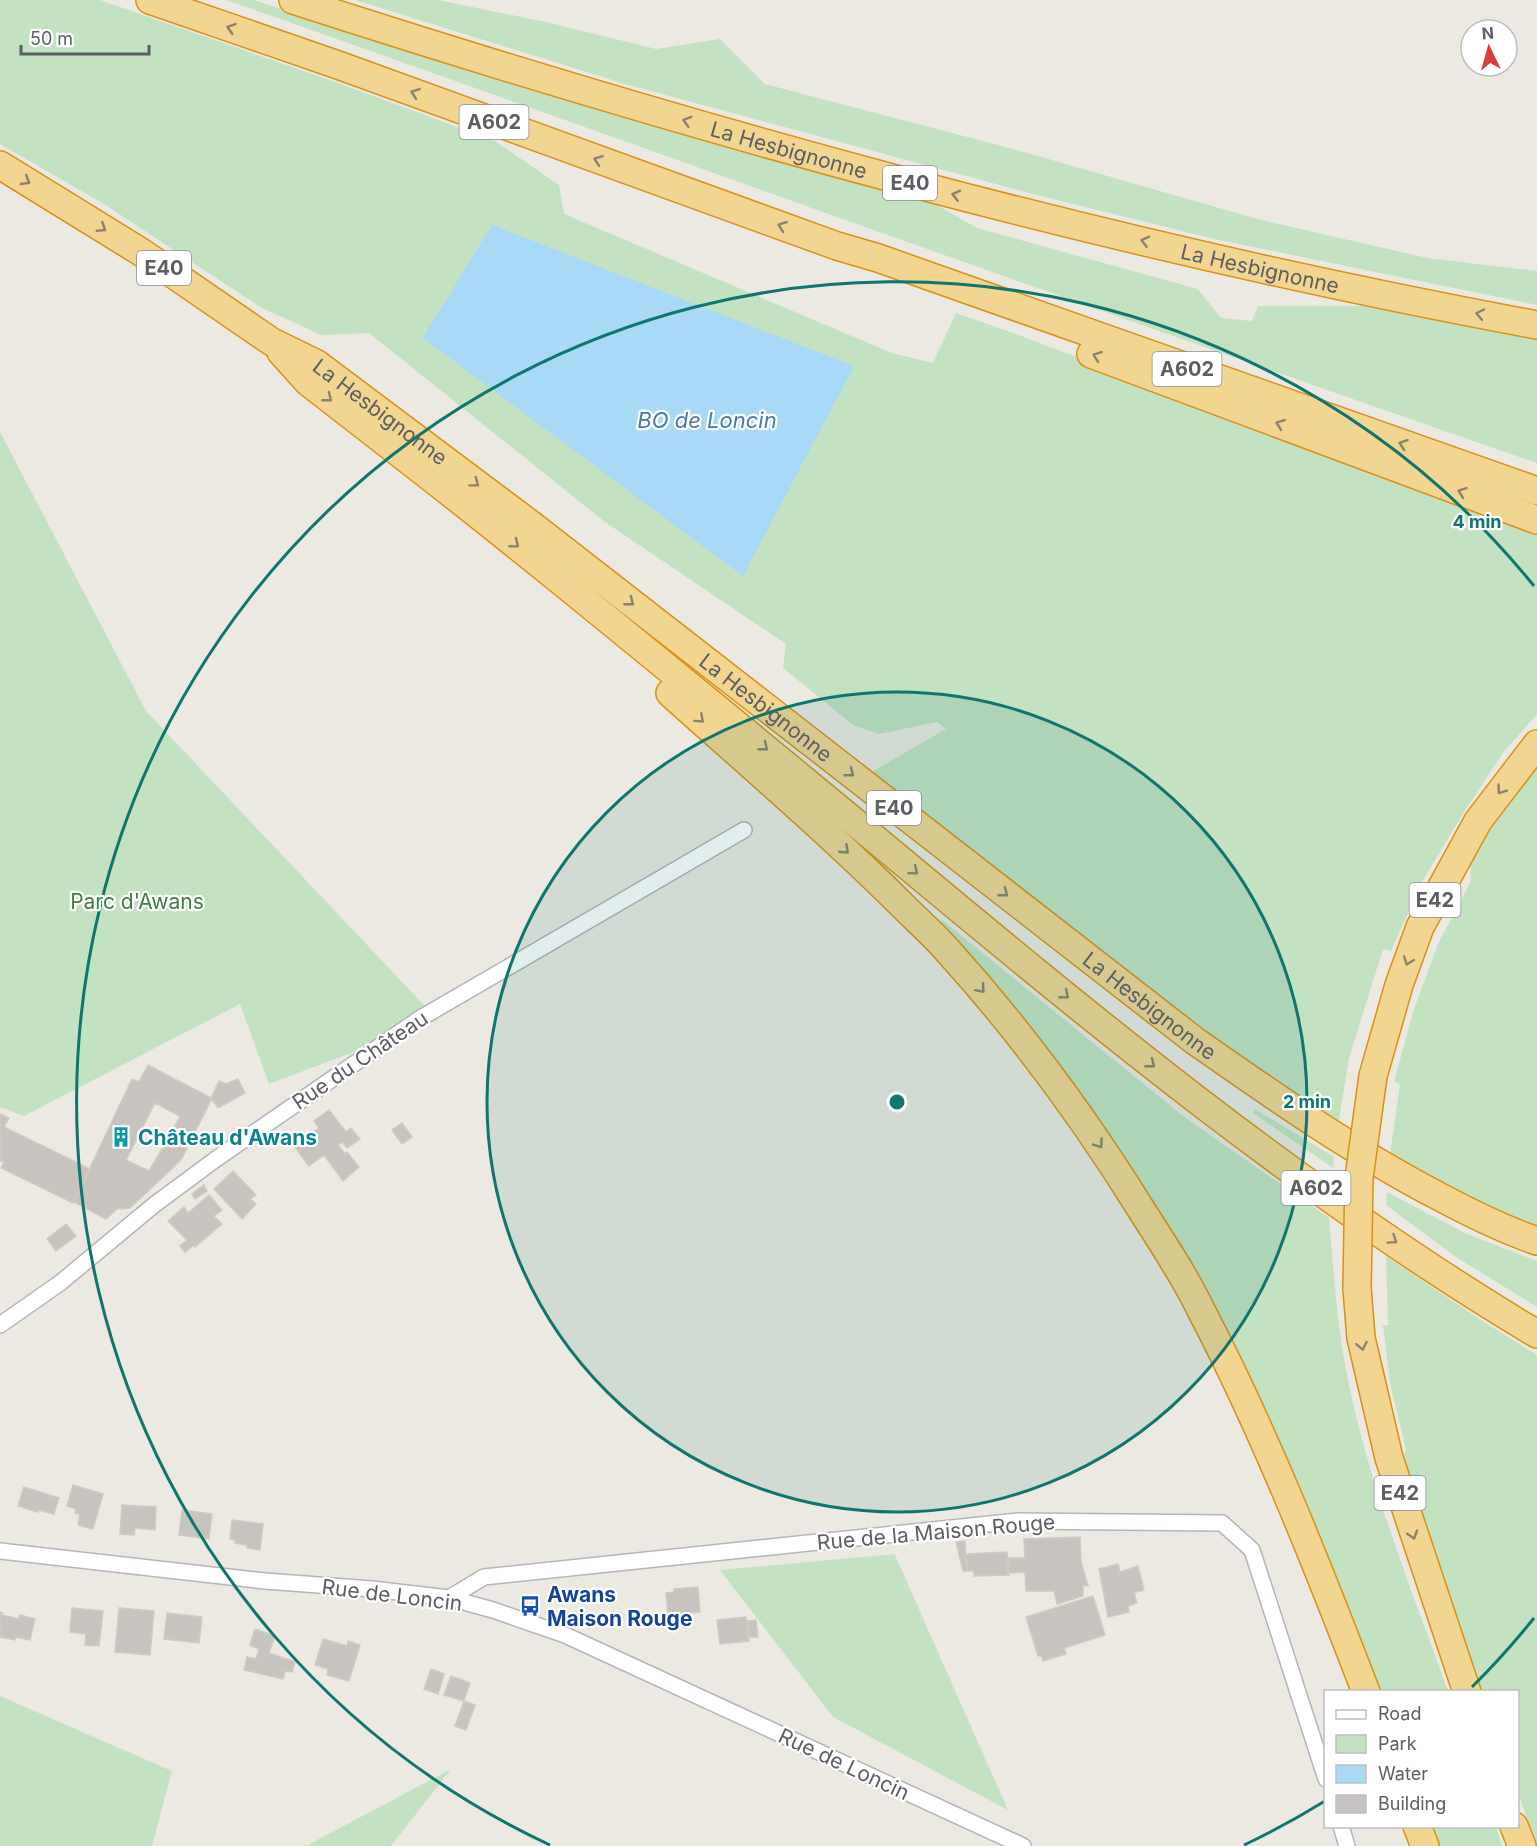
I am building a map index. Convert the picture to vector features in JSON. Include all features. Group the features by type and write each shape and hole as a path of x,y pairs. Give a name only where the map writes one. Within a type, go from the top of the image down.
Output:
{"highway":[{"name":"A602","path":"150,0 338,65 837,246 878,258 1537,492"},
{"name":"La Hesbignonne","path":"293,0 548,80 715,129 938,190 1217,259 1537,325"},
{"name":"La Hesbignonne","path":"0,165 141,252 272,342 317,364 529,524 1195,1041 1303,1116 1405,1179 1503,1230 1537,1241"},
{"path":"837,246 869,271 1537,520"},
{"path":"272,342 308,382 510,540 654,657 668,691 815,822 946,949 999,1010 1057,1083 1111,1160 1200,1306 1253,1414 1299,1520 1365,1690"},
{"name":"A602","path":"654,657 1034,971 1190,1094 1325,1194 1491,1306 1537,1334"},
{"name":"E42","path":"1466,1690 1389,1458 1360,1338 1357,1288 1359,1178 1373,1076 1399,985 1420,927 1478,821 1537,744"},
{"path":"1417,1828 1425,1846"},
{"path":"1514,1828 1522,1846"}],"street":[{"name":"Rue du Château","path":"0,1325 60,1283 154,1205 216,1159 418,1018 744,830"},
{"name":"Rue de la Maison Rouge","path":"449,1598 484,1577 1018,1521 1222,1522 1252,1550 1324,1773"},
{"name":"Rue de Loncin","path":"0,1551 253,1580 382,1590 449,1598 493,1610 565,1635 1023,1846"},
{"path":"1341,1828 1347,1846"}],"green space":[{"path":"0,0 100,0 341,84 495,141 559,185 564,214 892,353 933,363 956,313 1537,532 1537,714 1503,753 1464,812 1423,880 1391,951 1383,949 1349,1058 1339,1120 1300,1098 1247,1062 868,774 946,729 937,722 879,734 853,725 783,668 786,644 605,522 369,333 321,335 260,307 104,204 0,144"},
{"path":"226,0 253,0 736,150 928,200 977,228 1198,289 1221,318 1252,321 1258,306 1373,306 1537,338 1537,463 1045,291"},
{"path":"355,0 438,0 546,22 656,49 720,39 765,84 1017,150 1261,220 1427,258 1537,271 1537,305 1214,239 1033,194 625,84"},
{"name":"Parc d'Awans","path":"0,432 146,711 438,1020 269,1084 240,1004 24,1116 0,1107"},
{"path":"1537,760 1537,1230 1495,1214 1390,1155 1400,1084 1394,1082 1413,1012 1438,944 1471,881 1470,860 1514,788"},
{"path":"942,920 1183,1116 1329,1218 1336,1302 1349,1385 1358,1424 1380,1502 1448,1690 1379,1690 1316,1529 1273,1427 1229,1337 938,925"},
{"path":"1255,1109 1334,1157 1333,1168 1253,1113"},
{"path":"1387,1192 1465,1233 1537,1261 1537,1307 1456,1257 1386,1205"},
{"path":"1386,1256 1537,1355 1537,1846 1519,1796 1519,1690 1482,1690 1401,1460 1406,1450 1390,1383 1383,1325 1388,1325"},
{"path":"895,1554 1008,1810 833,1717 720,1570"},
{"path":"0,1696 172,1771 152,1846 0,1846"},
{"path":"451,1769 391,1846 306,1846"},
{"path":"1432,1828 1496,1828 1502,1846 1440,1846"}],"water":[{"name":"BO de Loncin","path":"492,225 854,366 743,576 423,338"}],"building":[{"name":"Château d'Awans","path":"148,1065 211,1100 181,1160 130,1208 117,1209 106,1219 74,1202 132,1079 139,1082","holes":["155,1103 180,1116 164,1149 149,1171 126,1160"]},
{"path":"238,1079 245,1093 218,1108 211,1098 219,1081 226,1084"},
{"path":"329,1110 346,1132 351,1128 360,1139 347,1148 342,1142 338,1145 359,1167 343,1181 324,1155 309,1166 294,1146 319,1128 314,1121"},
{"path":"0,1114 9,1118 4,1127 90,1169 73,1203 1,1168 4,1162 0,1161"},
{"path":"402,1123 412,1137 402,1144 392,1130"},
{"path":"233,1171 256,1195 250,1199 256,1204 242,1219 214,1189"},
{"path":"204,1185 207,1191 195,1199 192,1194"},
{"path":"209,1195 222,1210 214,1216 222,1224 195,1247 194,1245 185,1252 180,1246 187,1240 168,1221 184,1207 188,1213"},
{"path":"66,1224 76,1236 56,1251 47,1239"},
{"path":"73,1485 103,1494 93,1529 78,1525 80,1514 75,1513 76,1509 67,1506"},
{"path":"24,1487 59,1498 54,1514 18,1506"},
{"path":"122,1505 156,1507 155,1530 135,1528 134,1535 120,1534"},
{"path":"182,1510 212,1514 209,1539 179,1535"},
{"path":"232,1520 263,1524 260,1550 247,1548 247,1545 235,1543 235,1540 230,1539"},
{"path":"1080,1537 1081,1562 1088,1586 1083,1585 1083,1596 1057,1604 1054,1591 1026,1591 1025,1572 1008,1573 1008,1558 1025,1558 1024,1539"},
{"path":"965,1541 967,1571 963,1571 956,1542"},
{"path":"1007,1552 1009,1575 974,1576 974,1571 967,1571 966,1554"},
{"path":"1118,1564 1120,1572 1138,1566 1144,1590 1134,1593 1137,1603 1128,1606 1129,1612 1108,1617 1099,1569"},
{"path":"698,1587 700,1612 668,1615 666,1593 674,1592 674,1589"},
{"path":"1093,1596 1105,1635 1064,1648 1066,1654 1043,1661 1041,1655 1038,1656 1026,1617"},
{"path":"72,1608 103,1611 99,1646 85,1645 86,1634 70,1632"},
{"path":"119,1608 154,1611 150,1655 115,1652"},
{"path":"0,1612 3,1613 2,1615 19,1619 20,1615 35,1619 30,1640 0,1637"},
{"path":"167,1613 202,1617 199,1643 164,1639"},
{"path":"746,1617 749,1641 720,1644 717,1620"},
{"path":"756,1620 758,1637 749,1637 747,1621"},
{"path":"255,1629 275,1636 269,1653 295,1662 292,1672 285,1671 283,1679 244,1670 247,1657 256,1659 259,1649 250,1645"},
{"path":"323,1639 347,1646 348,1641 360,1645 349,1681 327,1675 328,1669 315,1665"},
{"path":"431,1669 444,1674 438,1694 424,1689"},
{"path":"451,1676 470,1683 464,1701 444,1695"},
{"path":"464,1701 475,1705 466,1730 455,1726"}],"place":[{"name":"Château d'Awans","path":"121,1137"},
{"name":"Awans Maison Rouge","path":"530,1606"}]}
